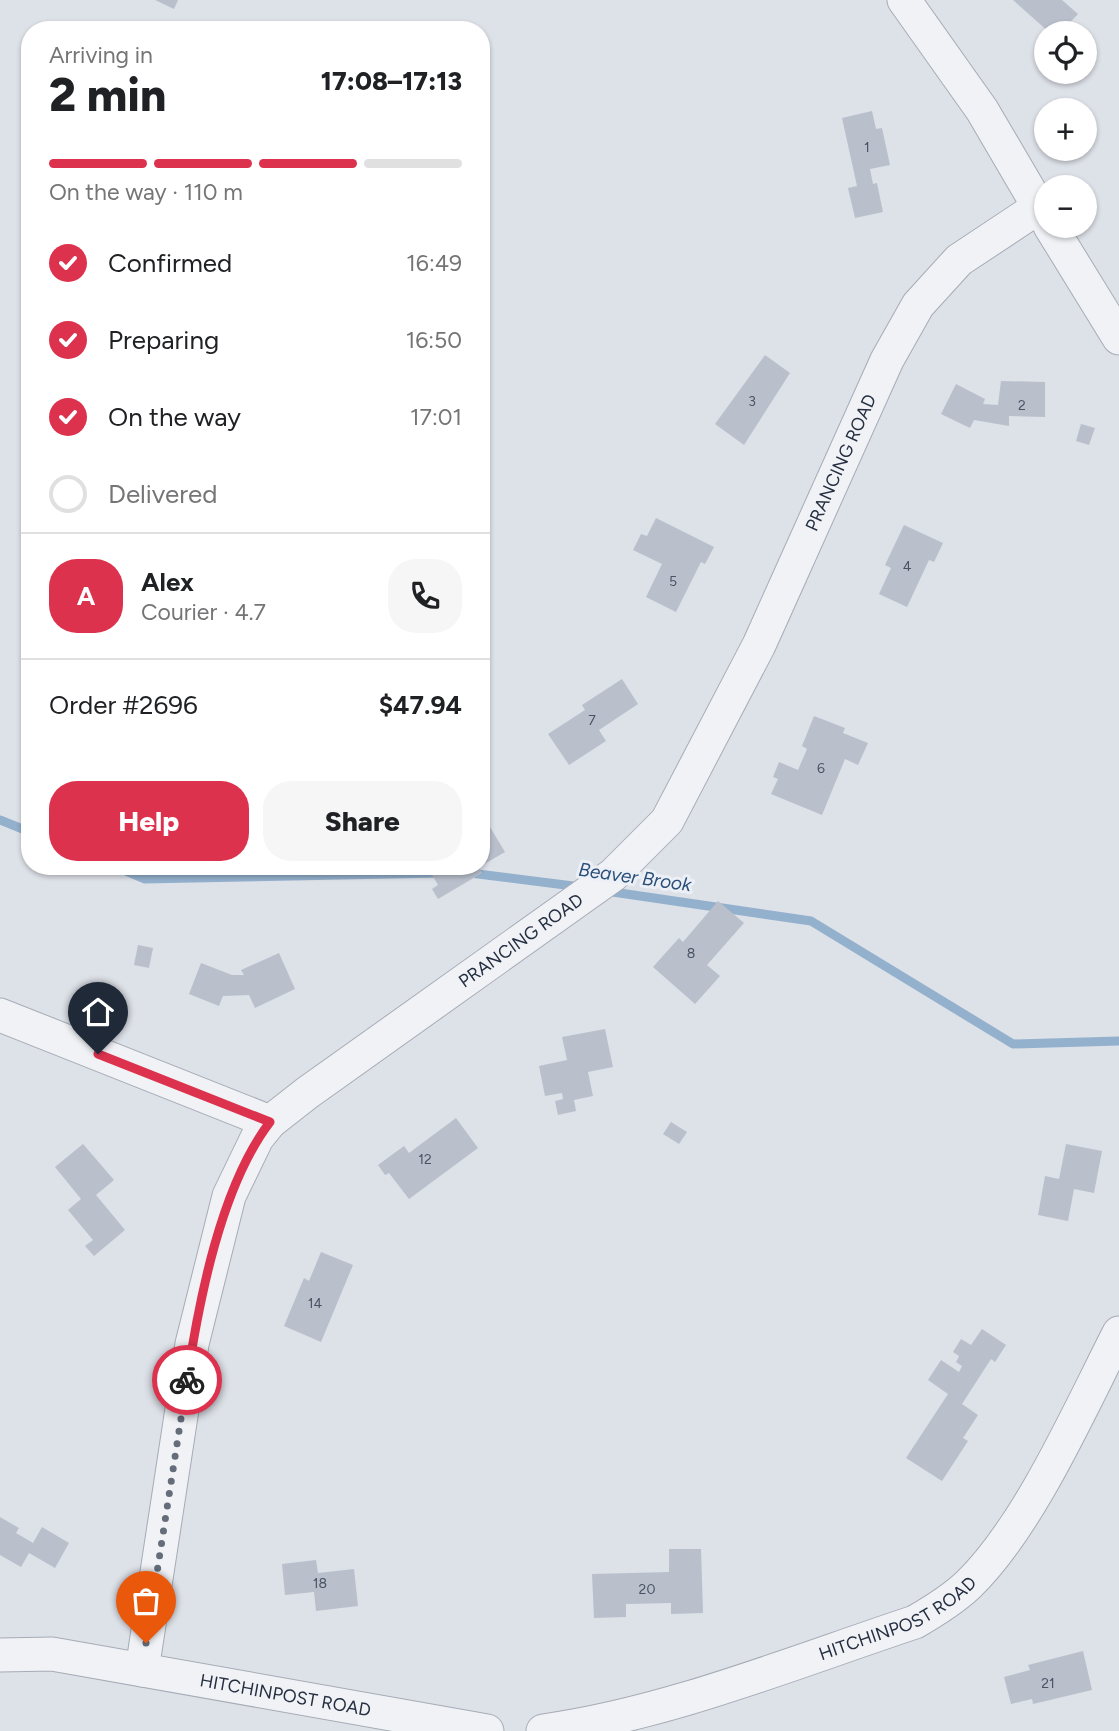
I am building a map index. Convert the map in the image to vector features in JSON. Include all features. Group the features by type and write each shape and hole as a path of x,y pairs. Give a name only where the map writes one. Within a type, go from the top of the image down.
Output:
{"street":[{"path":"904,0 982,110 1034,198"},
{"name":"PRANCING ROAD","path":"142,1670 192,1344 229,1196 243,1161 270,1122 613,875 667,821 760,645 887,360 918,305 959,260 1034,222"},
{"path":"1058,238 1119,338"},
{"path":"0,1015 270,1122"},
{"name":"HITCHINPOST ROAD","path":"543,1731 593,1724 712,1688 915,1622 943,1606 969,1584 1017,1520 1047,1471 1119,1333"},
{"name":"HITCHINPOST ROAD","path":"0,1655 52,1654 487,1731"}],"building":[{"path":"155,0 178,0 174,9"},
{"path":"1013,0 1062,0 1078,14 1071,21 1037,21"},
{"path":"872,111 876,129 882,128 890,165 870,169 873,184 877,183 883,212 855,218 848,188 857,186 842,118"},
{"path":"765,355 790,373 744,445 715,424"},
{"path":"1001,381 1045,382 1045,417 1009,416 1009,426 974,420 970,428 941,414 956,384 985,399 983,404 998,405"},
{"path":"1081,424 1095,428 1089,445 1076,441"},
{"path":"656,518 714,547 705,564 701,562 676,612 646,597 662,564 633,550 641,534 647,536"},
{"path":"904,525 943,543 934,562 929,560 907,607 879,594 891,568 885,565"},
{"path":"622,679 638,704 599,730 606,741 569,765 548,734 585,710 582,705"},
{"path":"814,716 845,728 843,733 868,743 858,765 845,759 822,815 771,794 778,779 773,777 779,762 798,770 807,749 802,746"},
{"path":"490,827 505,852 490,861"},
{"path":"432,875 479,875 438,899 432,889 438,885"},
{"path":"718,901 744,923 707,965 720,976 695,1004 653,967 679,938 683,942"},
{"path":"138,945 153,948 149,968 134,965"},
{"path":"279,953 295,989 255,1008 249,995 223,996 219,1006 189,994 201,963 232,975 244,975 241,970"},
{"path":"605,1029 613,1067 588,1072 593,1096 574,1100 576,1111 558,1115 555,1101 563,1099 562,1093 545,1096 539,1066 567,1060 562,1037"},
{"path":"456,1118 478,1148 409,1199 389,1173 385,1175 378,1165 404,1146 409,1153"},
{"path":"671,1122 687,1132 679,1144 663,1134"},
{"path":"83,1144 114,1180 96,1195 125,1230 94,1256 85,1246 93,1240 68,1210 81,1199 55,1167"},
{"path":"1066,1144 1102,1151 1094,1193 1074,1189 1068,1221 1038,1215 1045,1176 1059,1179"},
{"path":"321,1252 353,1265 321,1342 284,1326 304,1278 309,1281"},
{"path":"982,1329 1006,1345 995,1362 991,1359 962,1404 978,1415 963,1438 968,1441 942,1481 906,1458 948,1394 928,1380 941,1360 959,1372 962,1366 956,1362 959,1356 953,1352 961,1339 971,1345"},
{"path":"0,1517 19,1528 16,1533 33,1543 42,1527 69,1543 55,1568 29,1553 21,1567 0,1555"},
{"path":"669,1549 701,1549 703,1613 671,1614 671,1603 626,1604 626,1617 594,1618 592,1574 669,1572"},
{"path":"316,1560 318,1573 354,1569 358,1606 316,1611 314,1592 285,1595 282,1564"},
{"path":"1083,1651 1092,1690 1033,1704 1032,1699 1011,1704 1004,1677 1030,1670 1028,1665"}],"waterway":[{"name":"Beaver Brook","path":"0,820 21,828"},
{"name":"Beaver Brook","path":"135,875 145,879 343,875"},
{"name":"Beaver Brook","path":"486,875 581,887"},
{"name":"Beaver Brook","path":"606,891 811,921 1013,1044 1119,1041"}],"way so far":[{"path":"146,1643 187,1380"}],"route":[{"path":"98,1054 270,1122 243,1161 229,1196 192,1344 187,1380"}]}
